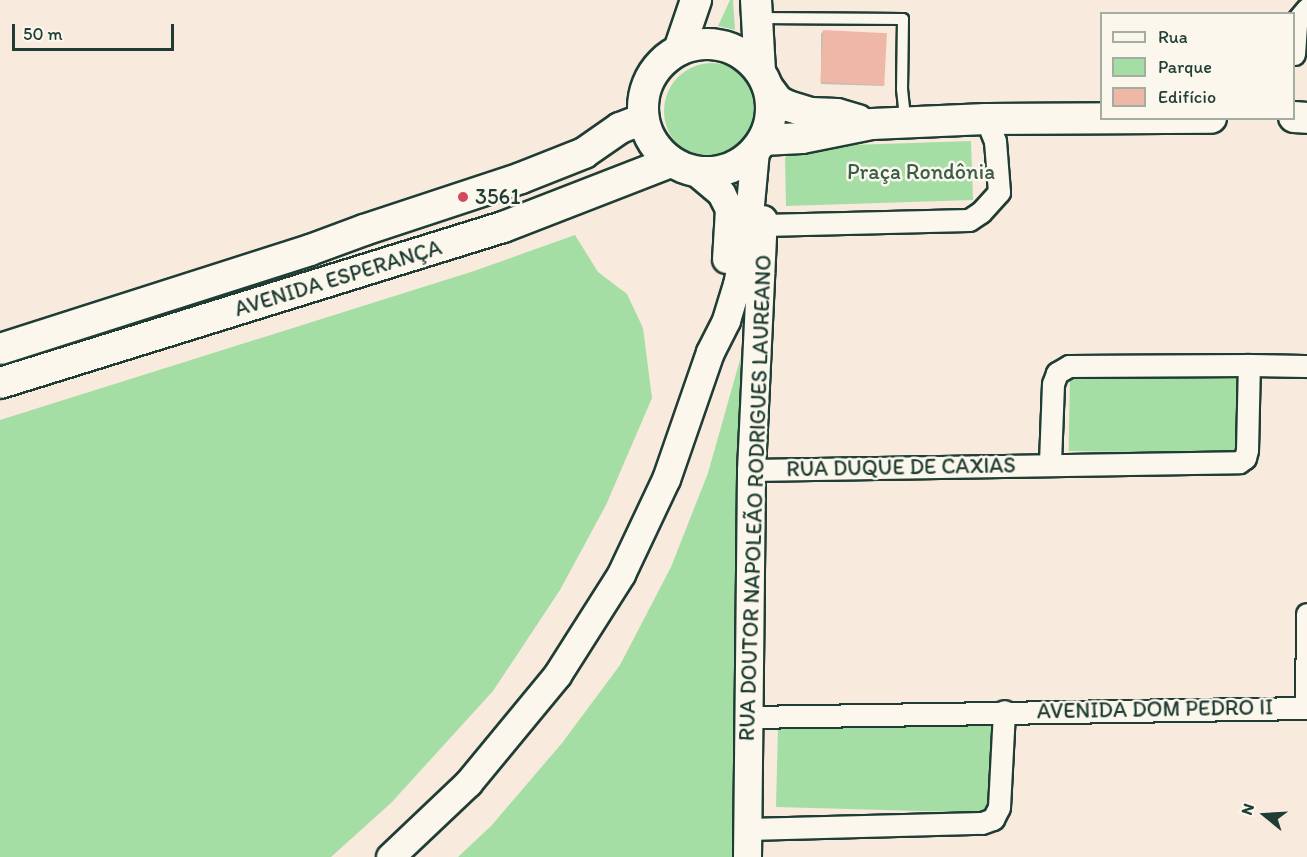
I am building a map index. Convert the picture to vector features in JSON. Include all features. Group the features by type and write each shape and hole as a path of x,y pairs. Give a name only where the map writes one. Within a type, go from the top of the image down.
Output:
{"main road":[{"path":"679,50 696,0"},
{"path":"757,9 764,80 772,106 770,124 759,146 738,165 718,172 684,167 653,143 643,119 645,92 657,67 679,50 708,43 738,51 764,80 778,101 788,106 872,124"},
{"path":"759,146 872,124 986,119 1100,118"},
{"name":"AVENIDA ESPERANÇA","path":"0,349 310,250 521,178 584,153 620,128 643,119"},
{"name":"AVENIDA ESPERANÇA","path":"0,383 503,227 684,167"}],"street":[{"path":"1295,33 1296,22 1307,9"},
{"path":"763,225 969,220 981,212 999,192 995,141 986,119"},
{"path":"390,857 468,783 557,675 621,574 666,479 714,342 726,320 737,285 759,146"},
{"name":"RUA DOUTOR NAPOLEÃO RODRIGUES LAUREANO","path":"747,857 751,470 763,225 759,146"},
{"path":"684,167 721,193 729,209 729,235 714,342"},
{"name":"RUA DUQUE DE CAXIAS","path":"751,470 1050,463 1239,462 1245,458 1247,450 1249,365"},
{"path":"1050,463 1053,384 1057,373 1069,366 1307,366"},
{"name":"AVENIDA DOM PEDRO II","path":"748,717 1004,711 1307,708 1307,614"},
{"name":"AVENIDA DOM PEDRO II","path":"748,829 982,823 993,819 999,807 1004,711"}],"lane":[{"path":"757,9 903,19 902,89 906,123"}],"green space":[{"path":"730,0 733,0 735,30 718,26"},
{"path":"712,63 730,67 746,77 756,93 760,111 756,129 746,145 730,155 712,159 694,155 678,145 668,129 664,111 668,93 678,77 694,67"},
{"name":"Praça Rondônia","path":"971,141 973,200 786,206 785,158 791,147"},
{"path":"575,235 598,272 627,294 643,328 652,398 606,505 560,590 493,691 391,803 331,857 0,857 0,420 474,271"},
{"path":"743,349 737,458 733,857 458,857 491,826 562,743 620,665 671,567 708,473"},
{"path":"1070,374 1246,377 1245,454 1069,451"},
{"path":"995,719 992,813 776,807 778,728 787,721"}],"building":[{"path":"823,30 887,33 884,85 820,82"}],"place":[{"name":"3561","path":"463,197"}]}
